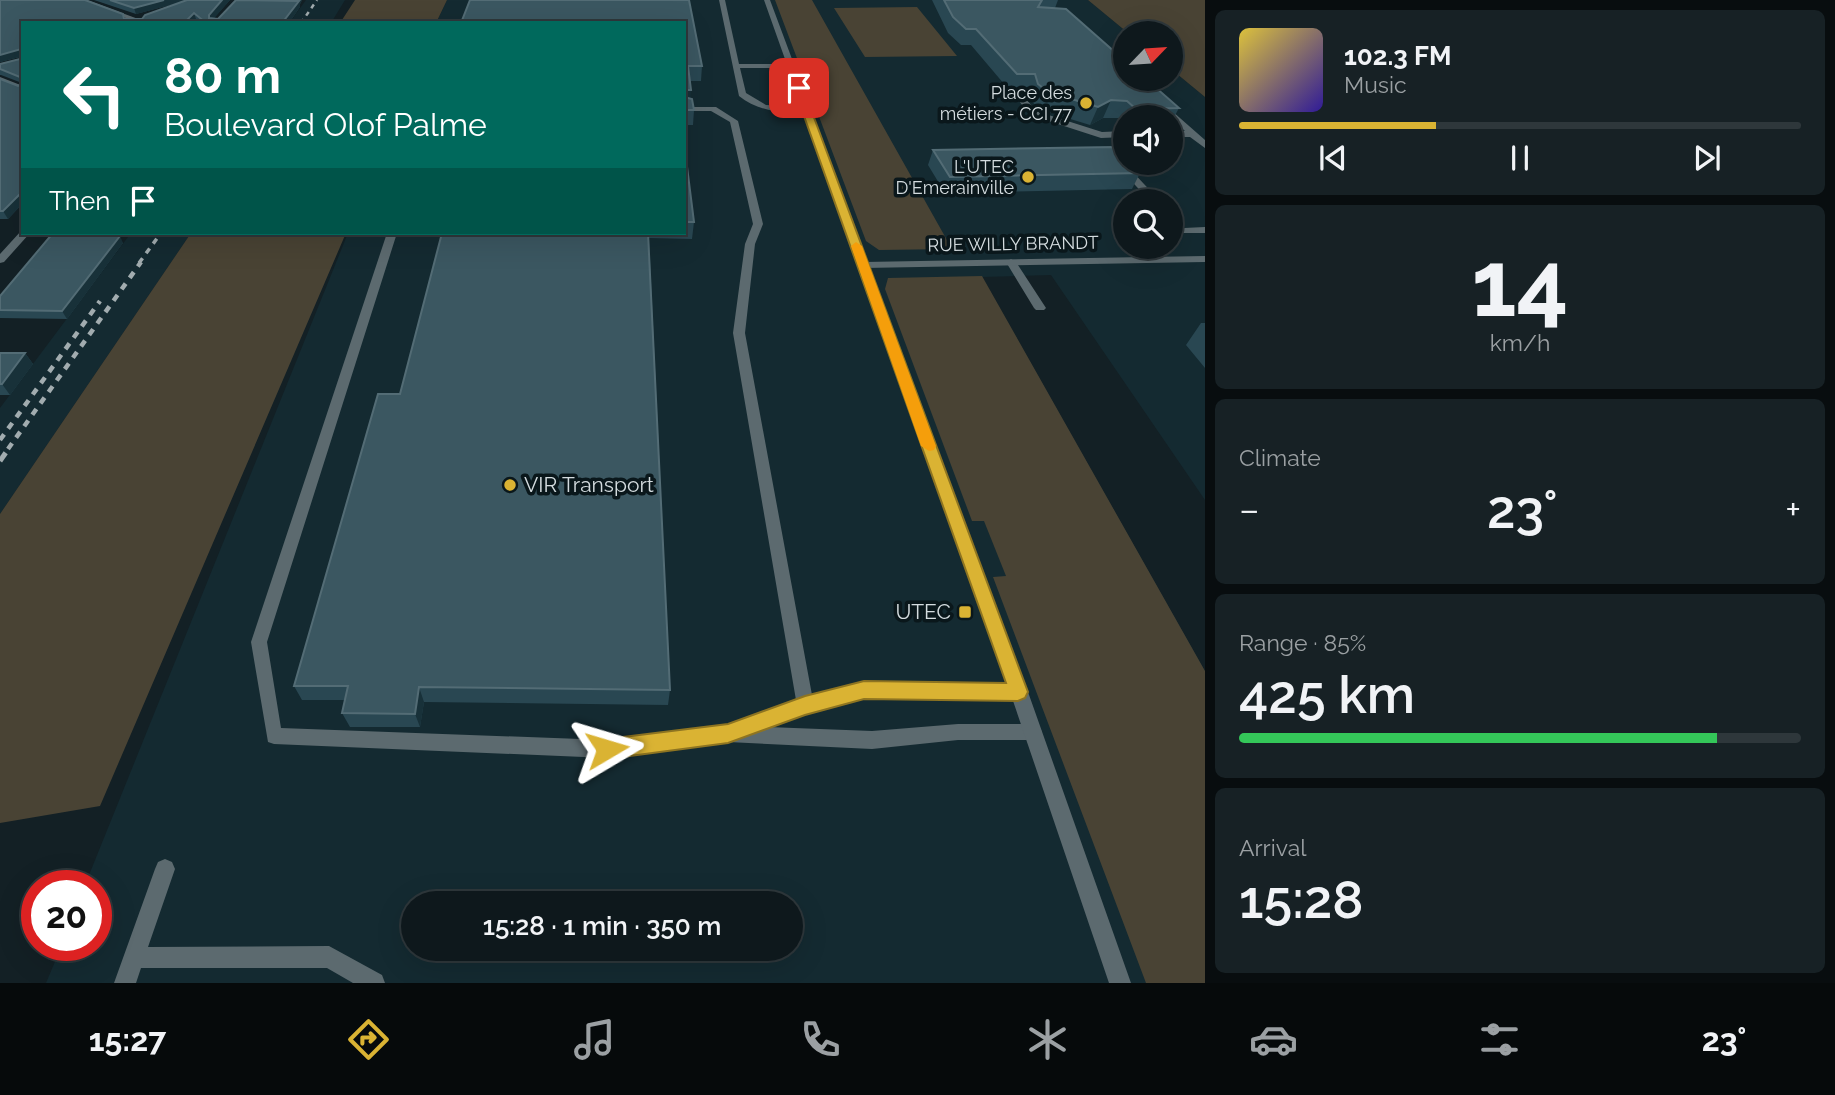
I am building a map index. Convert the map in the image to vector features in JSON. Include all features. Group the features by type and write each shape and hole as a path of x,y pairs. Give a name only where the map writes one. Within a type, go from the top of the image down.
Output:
{"street":[{"path":"81,0 141,20"},
{"path":"722,0 742,94 750,102 774,109 807,109"},
{"path":"767,0 1033,732 1120,983"},
{"path":"736,66 791,66"},
{"path":"0,79 21,88"},
{"path":"1019,96 1033,113 1101,135 1113,134"},
{"path":"1154,100 1205,145"},
{"path":"686,109 713,109 734,121 758,224 750,244 739,333 805,705"},
{"path":"1183,134 1192,134"},
{"path":"1130,175 1143,189"},
{"path":"1183,231 1205,230"},
{"path":"0,260 4,251 23,235"},
{"path":"391,235 259,642 274,736 607,749 728,734 872,740 958,733 1033,732"},
{"name":"RUE WILLY BRANDT","path":"863,265 1205,259"},
{"path":"1010,262 1040,308"},
{"path":"728,734 805,705 864,690 1018,692"},
{"path":"125,983 165,869"},
{"path":"134,958 329,957 374,983"}],"shaded area":[{"path":"306,0 345,0 332,21 290,21"},
{"path":"355,0 447,0 437,21 341,21"},
{"path":"447,0 1088,0 1113,21 1113,91 1183,91 1183,79 1205,97 1205,500 1051,275 982,277 1205,671 1205,983 46,983 55,961 112,961 112,870 91,870 347,235 686,235 686,21 437,21"},
{"path":"775,0 812,0 952,249 879,250 866,241"},
{"path":"1088,0 1205,0 1205,97 1183,79 1183,21 1113,21"},
{"path":"917,7 957,56 865,57 834,8"},
{"path":"130,235 190,235 0,514 0,408"},
{"path":"190,235 345,235 100,806 0,823 0,514"},
{"path":"982,276 1205,671 1205,983 1146,983 993,577 1006,576 984,521 972,521 885,289 888,278"}],"building":[{"path":"0,0 85,0 123,14 124,19 142,19 145,15 187,0 222,0 209,15 209,18 218,19 236,0 299,1 284,21 204,21 194,13 186,21 21,21 21,49 0,55"},
{"path":"110,0 164,0 134,8"},
{"path":"470,0 689,0 702,66 688,66 691,90 686,90 686,21 462,21"},
{"path":"944,0 1042,0 1038,7 1066,9 1113,50 1113,91 1160,91 1176,105 1132,105 1127,101 1111,100 1098,107 1048,92 1038,84 1035,74 1017,74 976,29 966,29 953,17"},
{"path":"21,49 21,80 20,77 0,69 0,64 20,59"},
{"path":"0,79 18,86 21,84 21,193 0,211"},
{"path":"686,98 692,99 694,110 686,110"},
{"path":"1113,147 1113,174 950,177 933,150"},
{"path":"686,159 694,222 686,222"},
{"path":"51,235 120,236 62,311 0,310 0,296"},
{"name":"VIR Transport","path":"441,235 648,235 670,690 419,687 415,714 342,713 348,686 294,686 378,394 400,394"},
{"path":"0,353 25,353 2,384 0,384"}],"railway":[{"path":"302,21 317,0"},
{"path":"139,263 160,235"},
{"path":"8,449 141,262"},
{"path":"0,440 100,301"},
{"path":"0,461 9,448"}],"slow traffic":[{"path":"856,246 929,446"}],"place":[{"name":"Place des métiers - CCI 77","path":"1086,103"},
{"name":"L'UTEC D'Emerainville","path":"1028,177"},
{"name":"VIR Transport","path":"510,485"},
{"name":"UTEC","path":"965,612"}],"route":[{"path":"607,749 728,734 805,705 864,690 1018,692 799,88"}]}
